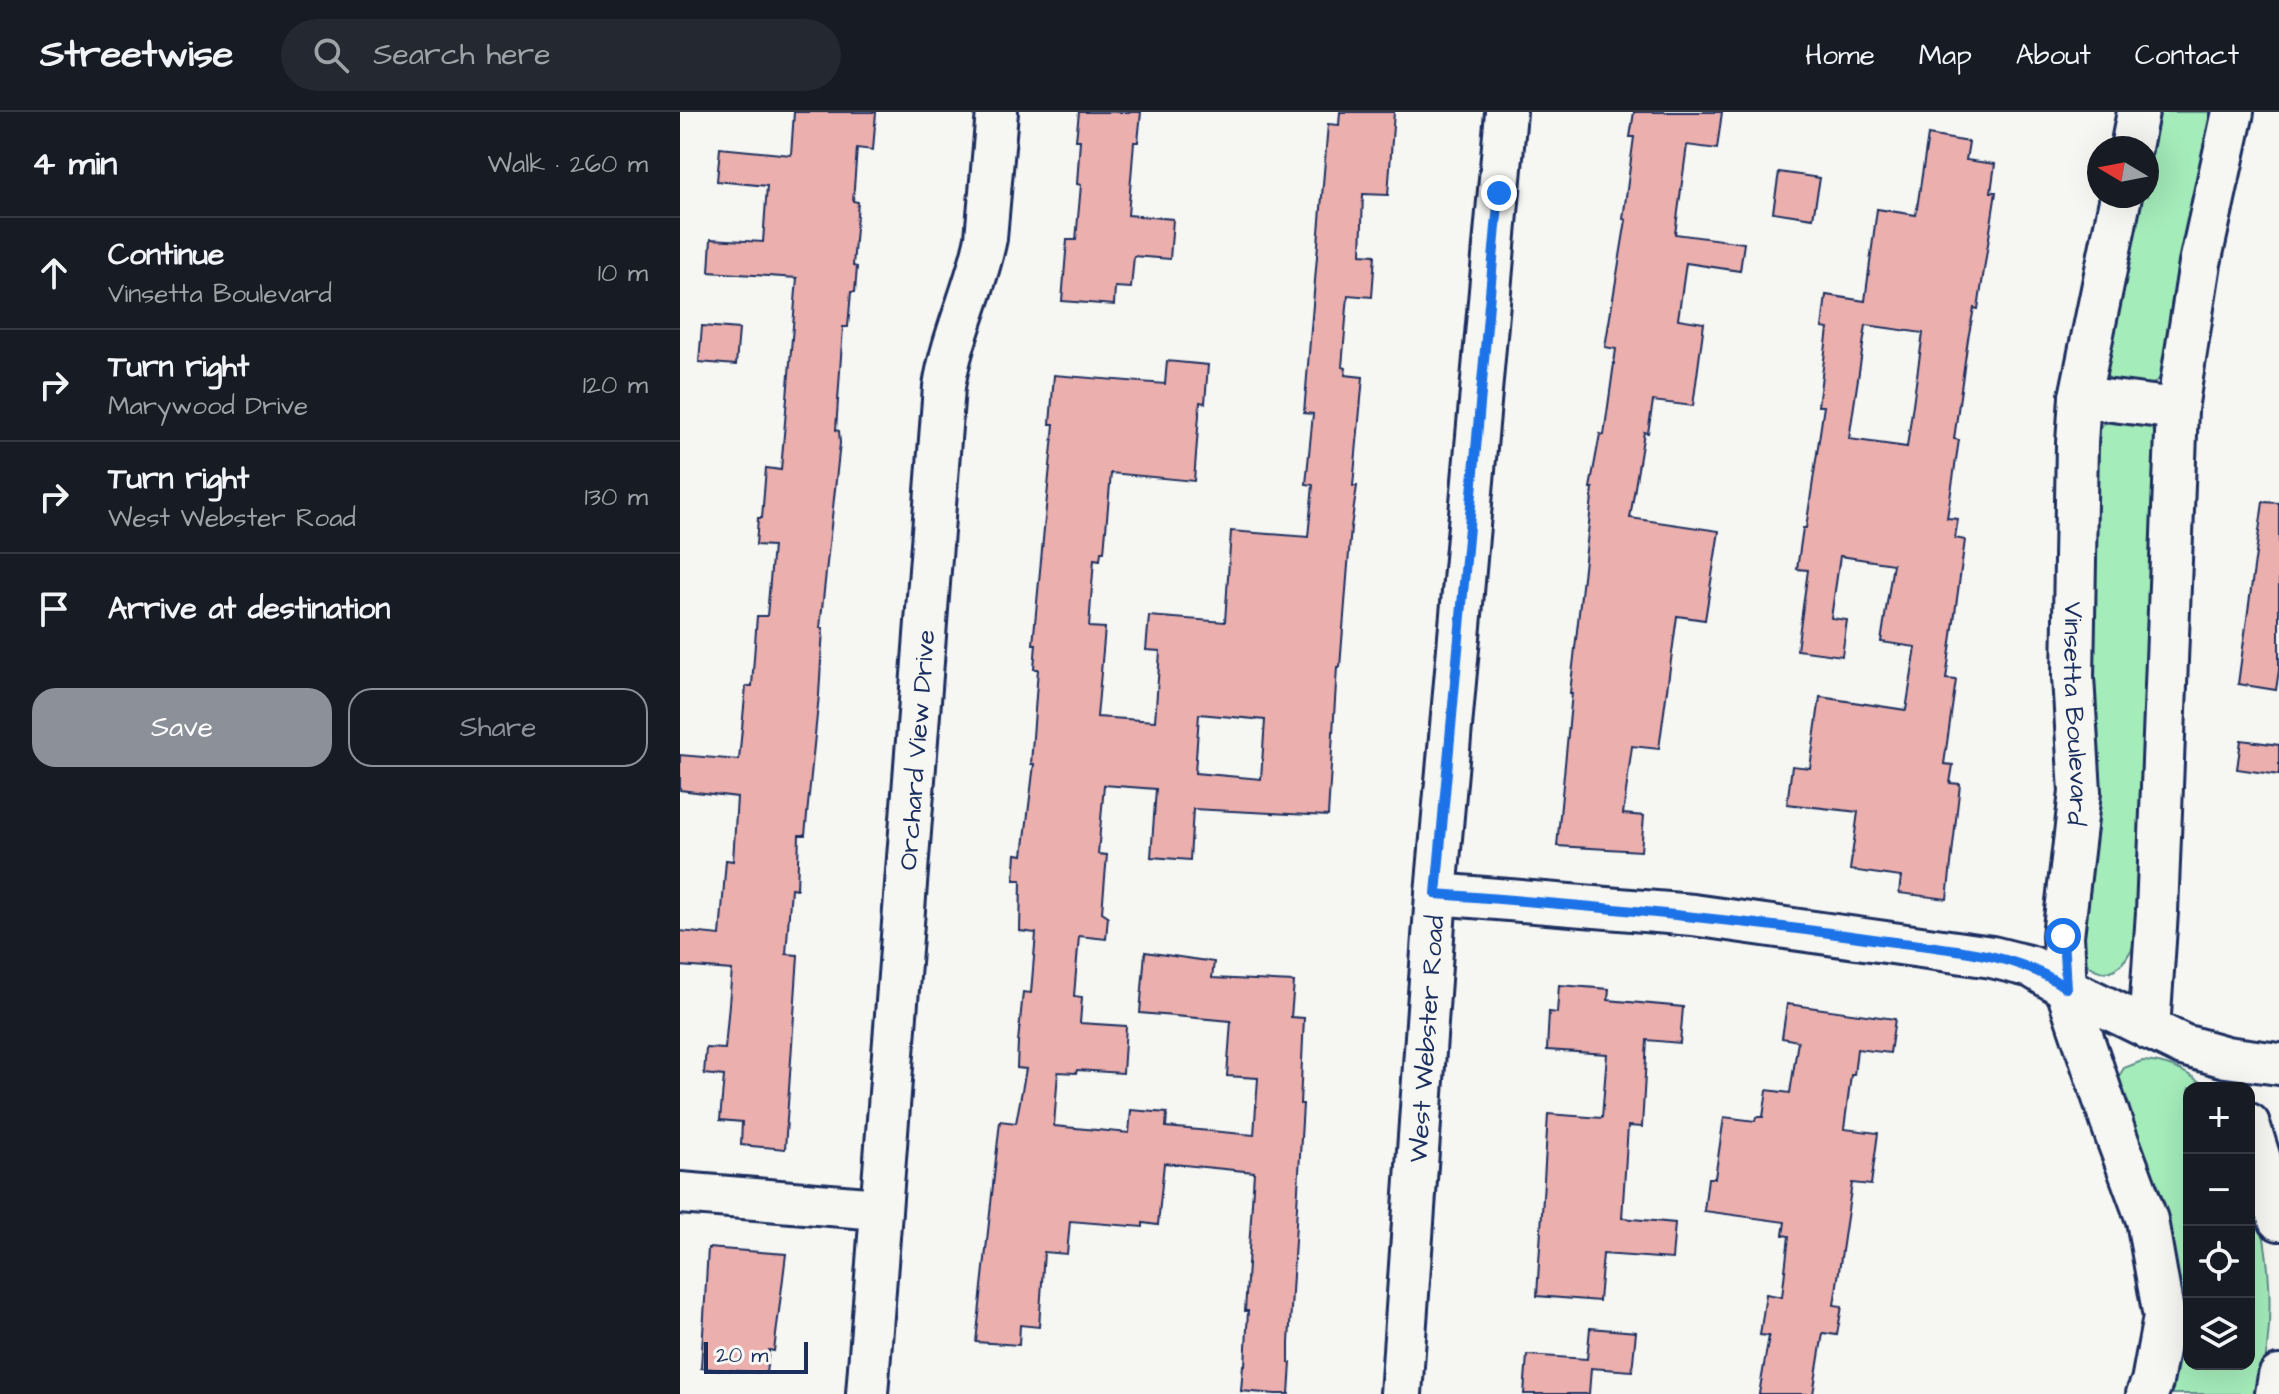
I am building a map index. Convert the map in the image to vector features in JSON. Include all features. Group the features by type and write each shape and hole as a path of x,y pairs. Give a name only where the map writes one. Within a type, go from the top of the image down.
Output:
{"street":[{"name":"Orchard View Drive","path":"867,1394 944,387 949,353 986,238 997,112"},
{"name":"West Webster Road","path":"1401,1394 1436,894 1506,112"},
{"path":"2133,136 2138,112"},
{"path":"2149,1029 2157,912 2177,409 2200,263 2233,112"},
{"name":"Vinsetta Boulevard","path":"2119,208 2080,397 2073,677 2080,792 2063,936 2066,988 2147,1220 2164,1317 2147,1394"},
{"path":"2080,397 2177,409"},
{"path":"1436,894 1693,915 1957,952 2032,967 2066,988 2232,1072 2279,1064"},
{"path":"2255,1143 2279,1220"},
{"path":"680,1193 880,1209"},
{"path":"2276,1394 2279,1376"}],"green space":[{"path":"2154,112 2216,112 2163,374 2148,386 2130,387 2116,385 2105,374 2103,367 2135,208 2159,208 2159,136 2149,136"},
{"path":"2117,419 2150,425 2158,438 2136,940 2122,964 2116,969 2102,972 2085,962 2080,945 2095,434 2103,424"},
{"path":"2142,1061 2160,1063 2199,1082 2183,1082 2183,1370 2255,1370 2255,1198 2267,1256 2270,1311 2259,1394 2165,1394 2117,1079 2124,1068"}],"building":[{"path":"794,112 876,112 873,150 857,148 853,201 858,202 853,266 857,267 855,292 851,292 848,327 843,327 836,430 839,431 840,443 820,628 823,628 819,695 805,835 799,835 797,889 791,888 786,954 798,955 785,1149 741,1145 742,1122 720,1120 724,1076 704,1074 706,1048 725,1049 732,970 680,966 680,931 720,935 726,860 733,861 737,797 680,790 680,755 739,760 746,686 752,686 757,616 767,616 773,546 756,545 758,518 762,518 766,468 781,470 797,278 709,272 711,239 763,242 767,186 717,181 720,148 791,155"},
{"path":"1079,112 1141,112 1138,142 1134,142 1128,215 1173,219 1170,259 1134,256 1131,288 1115,287 1114,305 1062,301 1067,240 1076,240 1081,185 1077,184"},
{"path":"1340,112 1394,112 1388,195 1363,194 1361,254 1375,255 1372,297 1348,295 1342,367 1346,368 1345,375 1363,377 1353,486 1357,486 1340,667 1337,667 1328,816 1193,809 1190,860 1151,857 1156,789 1104,785 1098,854 1107,855 1102,912 1108,916 1106,939 1079,936 1074,996 1082,997 1080,1023 1126,1026 1123,1073 1058,1072 1054,1126 1129,1133 1131,1110 1167,1113 1166,1127 1254,1135 1258,1078 1227,1076 1231,1021 1140,1013 1145,952 1214,962 1212,978 1294,982 1291,1017 1304,1018 1300,1104 1303,1104 1289,1343 1289,1394 1276,1394 1241,1391 1245,1365 1248,1311 1245,1311 1254,1172 1164,1163 1158,1225 1143,1223 1143,1227 1070,1221 1067,1254 1044,1252 1039,1327 1020,1325 1019,1345 976,1342 1000,1121 1016,1123 1026,1069 1017,1068 1018,1042 1023,992 1031,993 1036,933 1020,931 1021,880 1014,880 1016,854 1023,855 1034,764 1031,764 1038,669 1034,669 1036,644 1033,644 1054,424 1050,424 1054,375 1165,384 1167,361 1208,365 1205,403 1200,402 1194,481 1111,473 1104,552 1101,552 1100,560 1094,559 1089,627 1105,628 1097,717 1155,721 1160,651 1146,650 1149,616 1225,622 1231,531 1308,537 1313,485 1306,484 1313,414 1304,413 1328,124 1339,125","holes":["1199,714 1265,720 1261,779 1195,773"]},
{"path":"1634,112 1722,112 1717,149 1687,145 1675,234 1744,243 1740,271 1686,263 1678,319 1704,323 1693,406 1653,401 1648,433 1644,432 1630,518 1719,531 1705,620 1677,616 1659,749 1632,746 1623,814 1644,816 1641,851 1557,846 1593,488 1590,488 1600,434 1604,435 1616,349 1605,347 1626,220 1623,219 1634,137 1630,137"},
{"path":"1928,135 1969,142 1966,160 1995,164 1991,192 1996,192 1978,309 1974,308 1968,339 1954,439 1959,440 1947,518 1958,519 1955,538 1965,540 1946,679 1956,680 1944,764 1953,765 1950,783 1960,784 1947,899 1899,893 1901,877 1850,870 1858,812 1787,804 1792,766 1810,768 1820,697 1906,710 1916,647 1881,642 1893,564 1840,556 1831,618 1847,620 1842,656 1797,650 1808,570 1797,569 1824,406 1818,406 1828,329 1822,328 1826,295 1865,301 1877,209 1916,215","holes":["1866,325 1923,333 1907,447 1849,439"]},
{"path":"1779,172 1820,178 1813,218 1773,212"},
{"path":"702,326 739,329 736,365 699,362"},
{"path":"2263,502 2279,503 2279,670 2276,690 2238,684"},
{"path":"2241,740 2279,745 2279,775 2237,769"},
{"path":"1559,985 1609,989 1608,1000 1683,1007 1680,1043 1647,1040 1642,1127 1628,1126 1622,1218 1675,1223 1672,1259 1603,1254 1599,1301 1537,1296 1548,1114 1602,1118 1607,1054 1547,1050 1549,1012 1557,1013"},
{"path":"1787,1004 1895,1019 1890,1053 1857,1049 1854,1075 1851,1075 1844,1129 1878,1133 1871,1185 1852,1183 1834,1305 1842,1306 1837,1335 1823,1333 1813,1394 1759,1394 1769,1336 1760,1335 1766,1294 1782,1297 1789,1236 1783,1235 1785,1222 1704,1211 1708,1178 1715,1178 1724,1117 1755,1121 1756,1117 1763,1117 1767,1090 1790,1093 1798,1041 1782,1038"},
{"path":"708,1248 786,1254 774,1351 769,1350 766,1373 701,1368"},
{"path":"1590,1328 1636,1332 1632,1371 1591,1368 1589,1394 1524,1394 1527,1355 1587,1359"}],"route":[{"path":"1499,193 1436,894 1693,915 1992,957 2032,967 2066,988 2063,936"}]}
